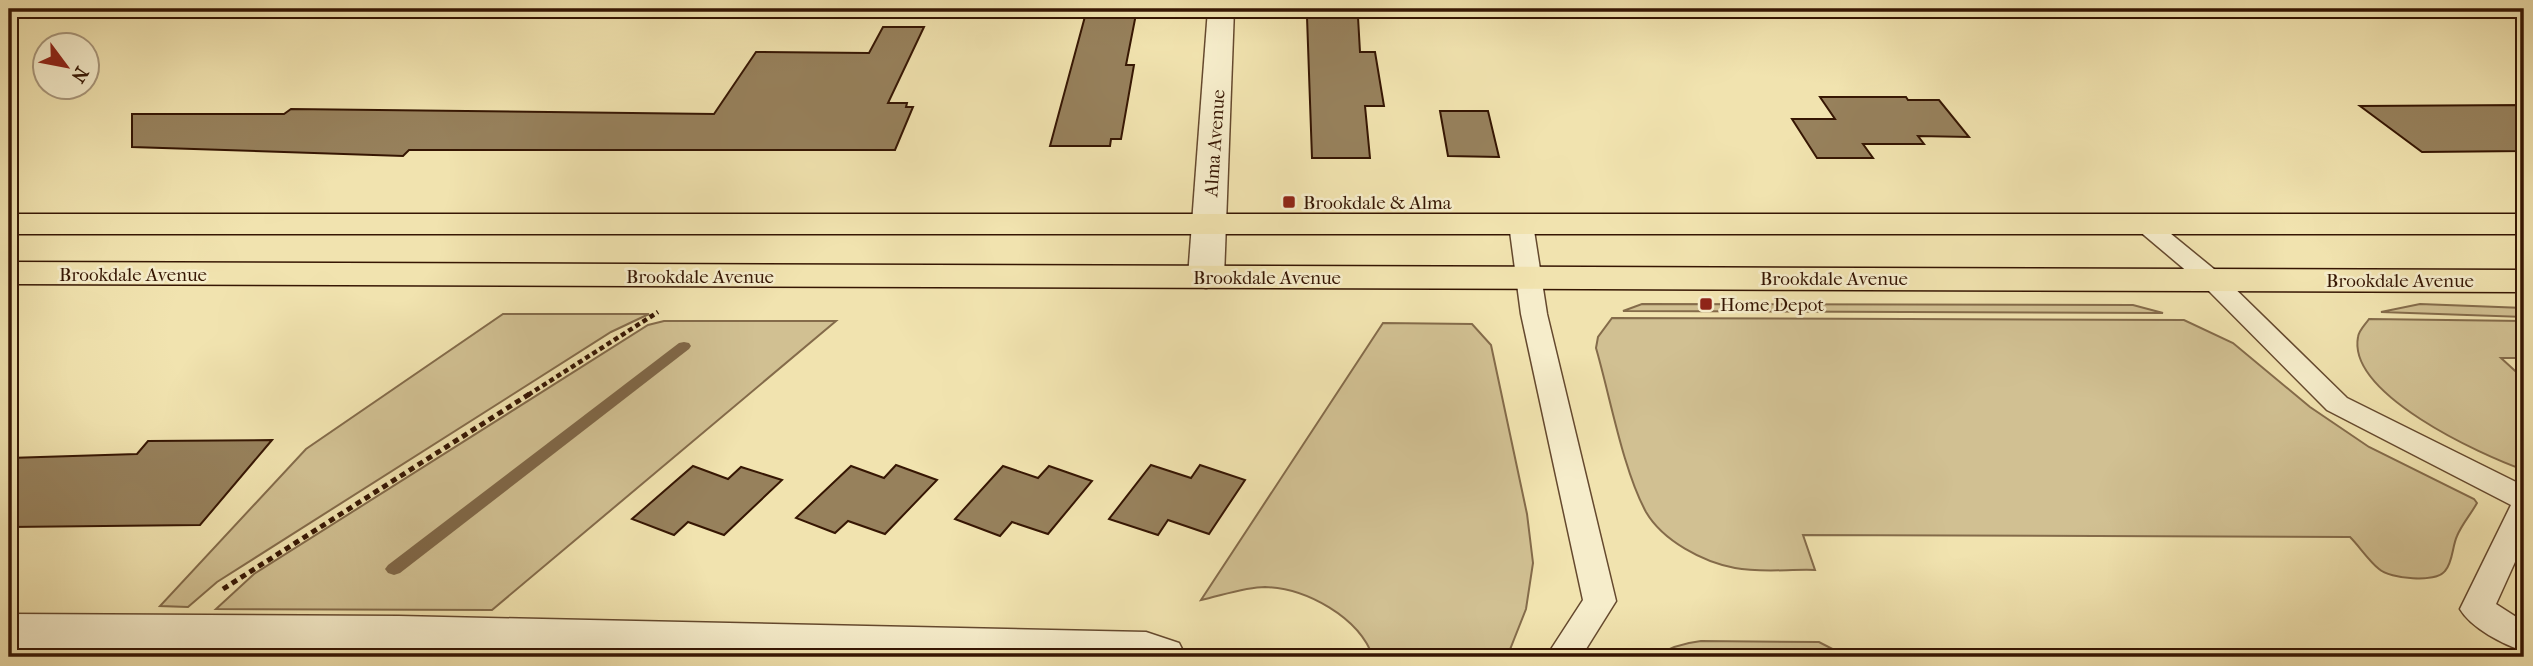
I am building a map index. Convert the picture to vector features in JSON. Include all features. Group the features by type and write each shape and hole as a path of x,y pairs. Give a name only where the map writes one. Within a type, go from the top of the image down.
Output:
{"main road":[{"path":"9,224 2524,224"},
{"name":"Brookdale Avenue","path":"9,274 2524,281"}],"street":[{"name":"Alma Avenue","path":"1206,277 1221,9"},
{"path":"9,634 398,635 1146,652 1161,657"}],"lane":[{"path":"1521,225 1534,314 1600,601 1563,657"},
{"path":"2146,225 2211,279 2337,404 2524,499"},
{"path":"2524,509 2477,609 2524,638"}],"path":[{"path":"180,634 217,593 660,311"}],"shaded area":[{"path":"1642,304 2133,305 2163,313 1623,311"},
{"path":"2420,304 2524,308 2524,317 2381,312"},
{"path":"503,314 649,314 611,332 217,582 188,607 160,606 306,449"},
{"path":"1612,318 2184,320 2233,343 2310,407 2369,447 2474,499 2477,503 2461,527 2448,567 2440,575 2423,578 2402,577 2379,569 2350,537 1803,535 1815,570 1765,571 1735,568 1710,561 1685,549 1663,532 1646,512 1630,475 1596,348 1598,337"},
{"path":"2369,319 2524,321 2524,358 2501,358 2524,379 2524,470 2478,451 2421,419 2394,400 2373,380 2360,358 2358,337"},
{"path":"664,321 836,321 492,610 216,609 254,574 648,325"},
{"path":"1383,323 1472,324 1491,345 1527,514 1533,563 1526,609 1507,657 1373,657 1356,629 1329,607 1281,589 1249,588 1201,600"},
{"path":"1701,641 1819,642 1848,657 1655,657 1677,646"}],"building":[{"path":"1087,9 1137,9 1126,65 1134,65 1121,139 1111,139 1110,146 1050,146"},
{"path":"1307,17 1358,17 1360,52 1375,52 1384,106 1365,106 1370,158 1312,158"},
{"path":"883,27 924,27 888,103 907,103 906,107 913,107 895,150 409,150 403,156 132,147 132,114 284,114 291,109 714,114 756,52 869,53"},
{"path":"1820,97 1906,97 1908,100 1939,100 1969,137 1918,136 1924,144 1863,144 1873,158 1817,158 1792,119 1835,119"},
{"path":"2524,105 2524,151 2422,152 2360,106"},
{"path":"1440,111 1488,111 1499,157 1448,156"},
{"path":"272,440 200,525 9,527 9,458 137,454 148,441"},
{"path":"896,465 937,480 885,534 848,521 835,533 796,518 851,466 884,478"},
{"path":"1151,465 1191,478 1200,465 1245,480 1209,534 1168,520 1158,535 1109,519"},
{"path":"693,466 728,479 741,467 782,480 724,535 688,522 674,535 632,519"},
{"path":"1003,466 1038,478 1049,466 1092,481 1048,534 1012,522 1000,536 955,519"}],"waterway":[{"path":"394,569 684,346"}],"place":[{"name":"Brookdale & Alma","path":"1289,202"},
{"name":"Home Depot","path":"1706,304"}]}
